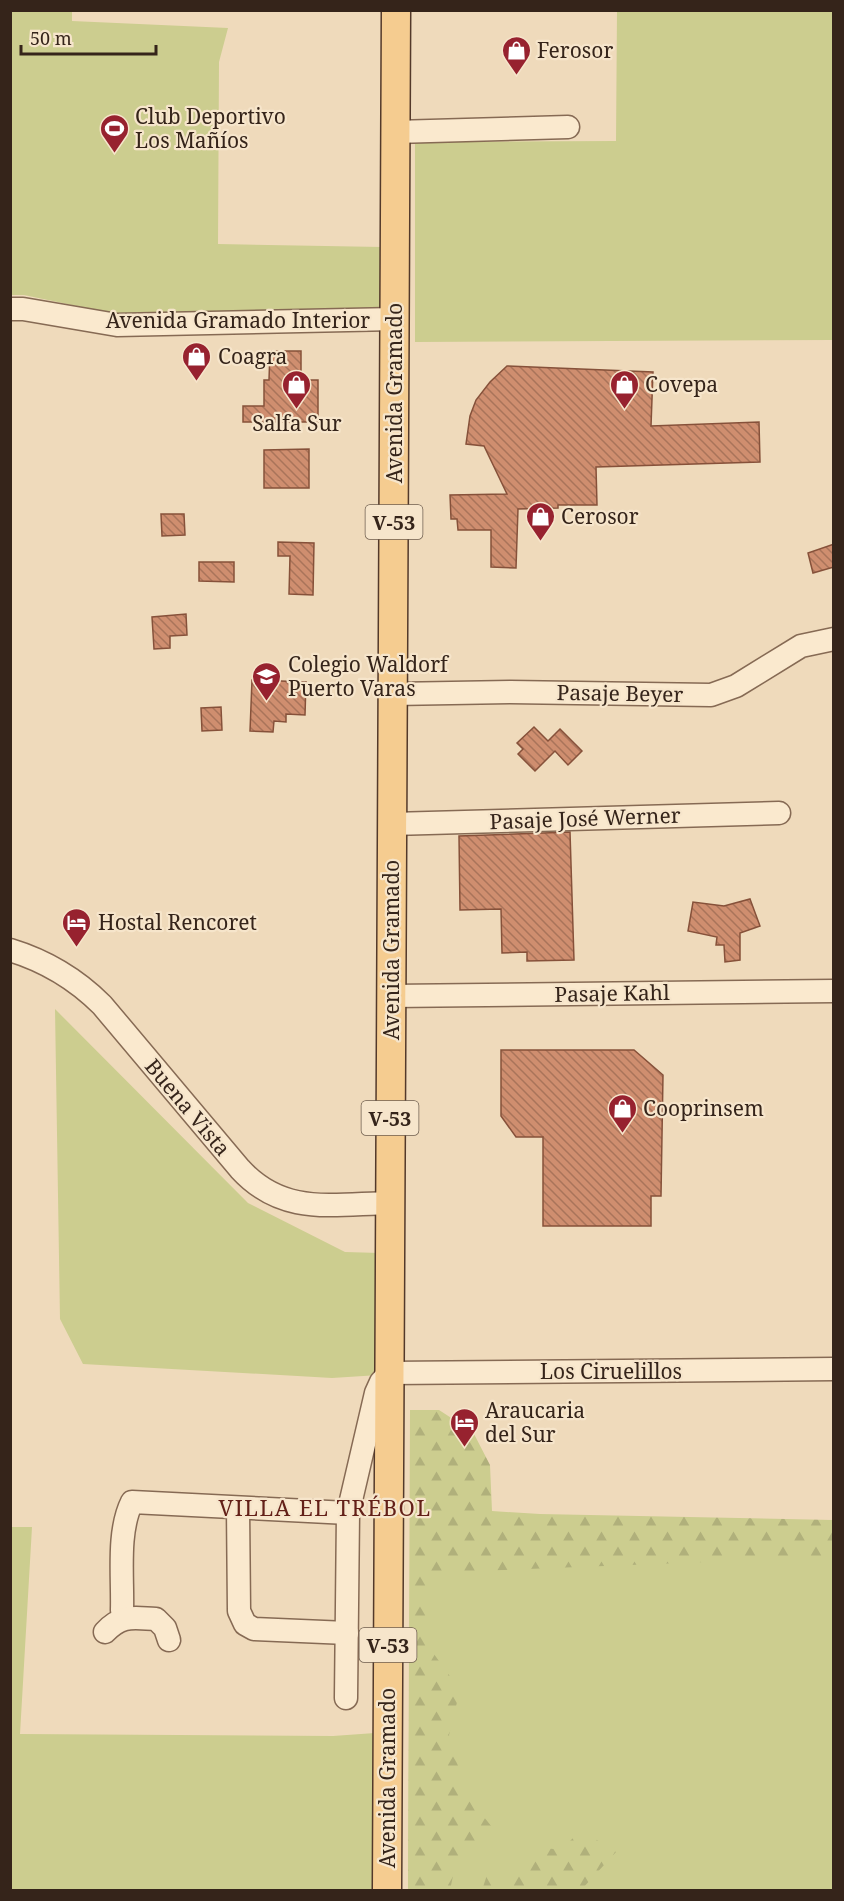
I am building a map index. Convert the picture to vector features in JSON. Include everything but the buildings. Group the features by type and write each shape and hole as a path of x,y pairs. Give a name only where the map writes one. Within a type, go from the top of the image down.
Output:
{"main road":[{"name":"Avenida Gramado","path":"387,1890 396,10"}],"street":[{"path":"395,132 568,127"},
{"name":"Avenida Gramado Interior","path":"10,309 23,309 117,325 395,319"},
{"name":"Pasaje Beyer","path":"393,694 510,692 711,695 736,686 801,646 834,639"},
{"name":"Pasaje José Werner","path":"392,824 779,813"},
{"name":"Buena Vista","path":"10,950 50,965 89,992 240,1169 261,1189 288,1201 303,1204 390,1203"},
{"name":"Pasaje Kahl","path":"391,996 834,991"},
{"name":"Los Ciruelillos","path":"389,1373 834,1369"},
{"path":"346,1698 348,1513 376,1393 381,1382 389,1373"},
{"path":"124,1618 122,1610 124,1527 132,1503 348,1513"},
{"path":"237,1508 239,1611 245,1624 254,1629 347,1633"},
{"path":"105,1632 114,1623 124,1618 156,1619 165,1628 169,1640"}],"green space":[{"name":"Club Deportivo Los Mañíos","path":"11,11 72,11 72,21 228,28 219,62 218,244 382,247 383,308 120,315 24,295 11,295"},
{"path":"617,11 833,11 833,340 415,342 415,142 616,141"},
{"path":"55,1009 248,1203 345,1252 380,1253 379,1375 332,1378 83,1364 60,1319"},
{"path":"410,1410 439,1410 473,1432 490,1465 492,1511 833,1520 833,1557 429,1573 431,1650 460,1690 449,1735 467,1796 496,1832 456,1862 450,1890 408,1890"},
{"path":"10,1527 32,1527 20,1734 333,1736 375,1733 375,1890 11,1890"},
{"path":"833,1546 833,1890 408,1890 410,1564"},
{"path":"581,1830 616,1852 581,1890 482,1890 487,1875 516,1872 530,1846 561,1850"}],"place":[{"name":"Ferosor","path":"516,76"},
{"name":"Club Deportivo Los Mañíos","path":"114,154"},
{"name":"Coagra","path":"197,382"},
{"name":"Salfa Sur","path":"297,410"},
{"name":"Covepa","path":"624,410"},
{"name":"Cerosor","path":"540,542"},
{"name":"Colegio Waldorf Puerto Varas","path":"267,702"},
{"name":"Hostal Rencoret","path":"77,948"},
{"name":"Cooprinsem","path":"622,1134"},
{"name":"Araucaria del Sur","path":"464,1448"}],"district":[{"name":"VILLA EL TRÉBOL","path":"325,1507"}]}
